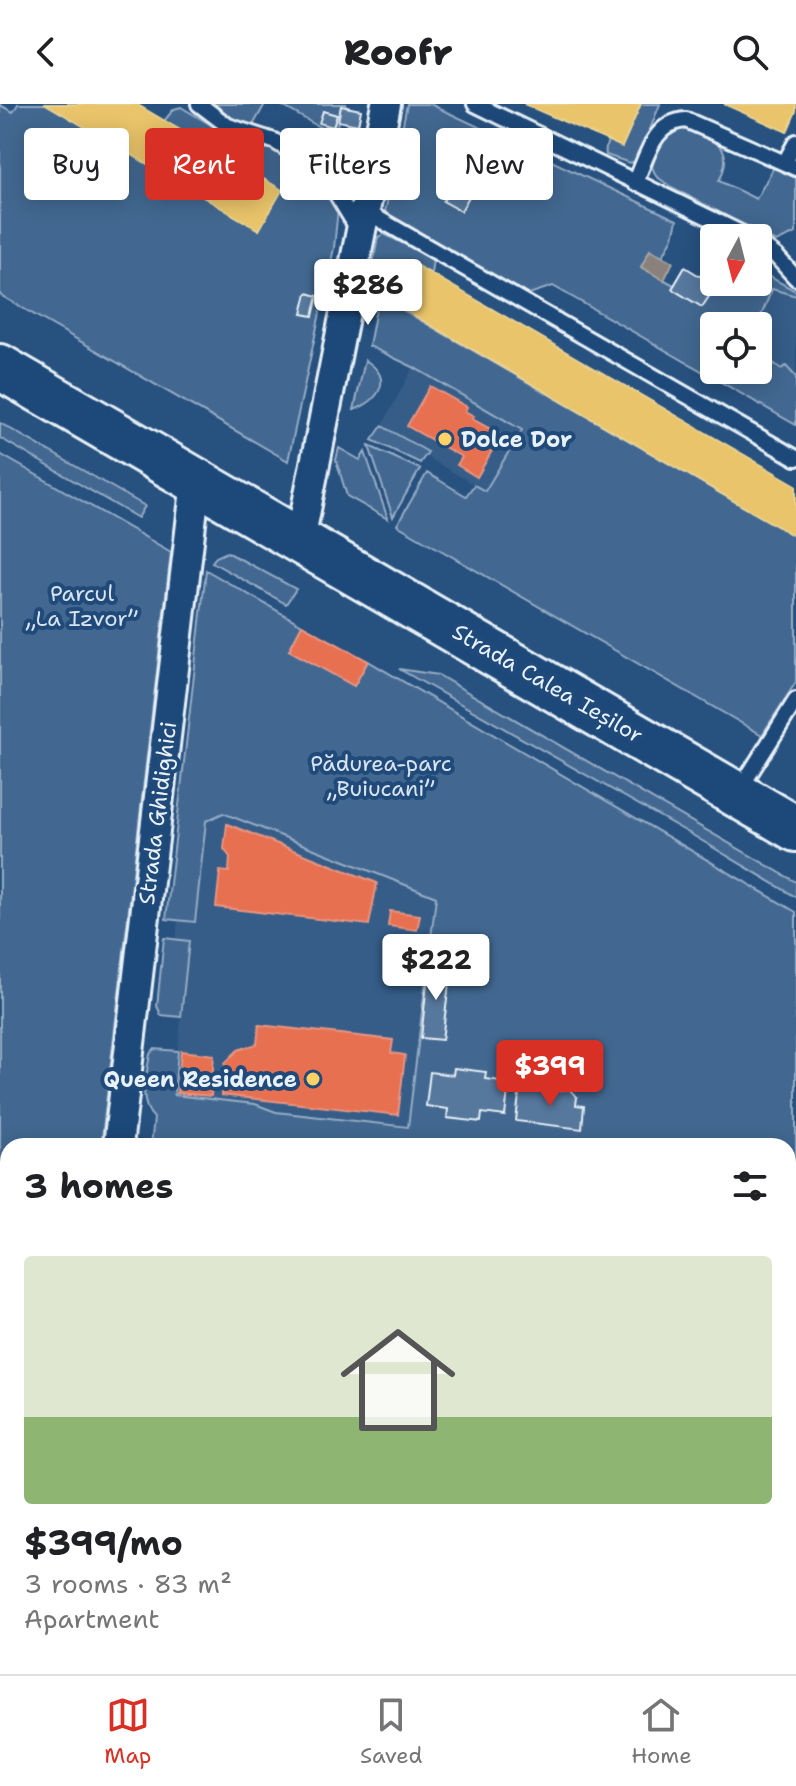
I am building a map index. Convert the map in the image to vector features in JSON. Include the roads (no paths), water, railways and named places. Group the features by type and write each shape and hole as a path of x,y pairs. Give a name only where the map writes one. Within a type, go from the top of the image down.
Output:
{"main road":[{"name":"Strada Calea Ieșilor","path":"0,367 796,829"}],"street":[{"path":"300,540 386,104"},
{"name":"Strada Ghidighici","path":"119,1138 196,481"}],"lane":[{"path":"199,104 228,126 274,141 322,170 363,222 796,458"},
{"path":"475,104 721,224"},
{"path":"635,183 658,132 676,121 686,120 790,165 796,142"},
{"path":"772,253 796,278"},
{"path":"737,793 796,700"}],"place":[{"name":"Dolce Dor","path":"445,439"},
{"name":"Queen Residence","path":"313,1079"}],"park label":[{"name":"Parcul „La Izvor”","path":"82,606"},
{"name":"Pădurea-parc „Buiucani”","path":"381,776"}]}
